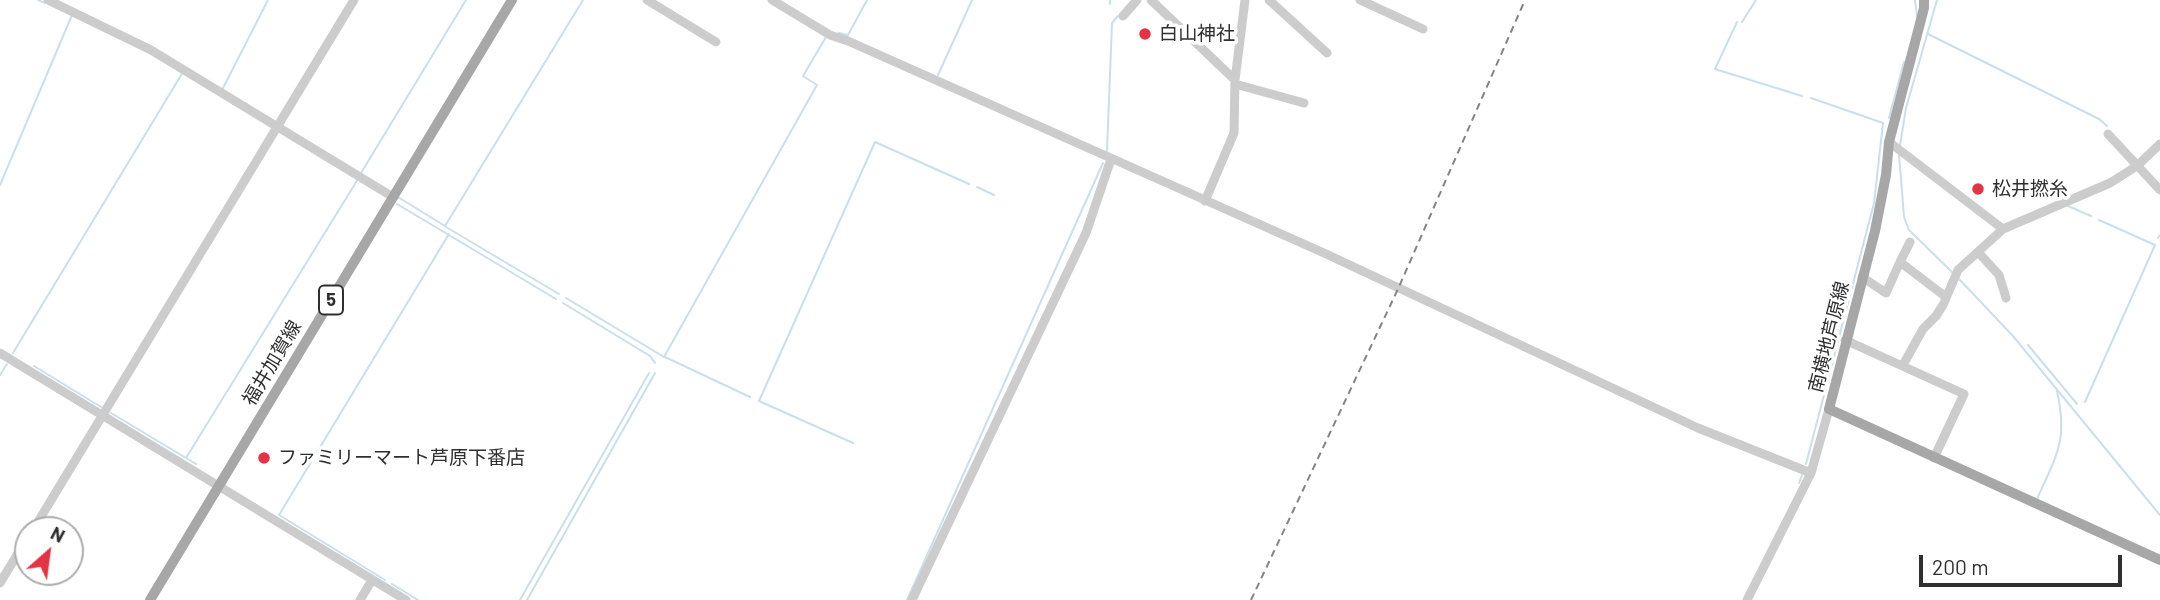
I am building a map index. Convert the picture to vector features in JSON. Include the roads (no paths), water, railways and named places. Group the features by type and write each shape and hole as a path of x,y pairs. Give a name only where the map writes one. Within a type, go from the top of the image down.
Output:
{"main road":[{"name":"福井加賀線","path":"150,600 512,0"},
{"name":"南横地芦原線","path":"1924,0 1889,142 1886,175 1829,409 2160,560"}],"street":[{"path":"48,0 151,50 393,197"},
{"path":"42,516 355,0"},
{"path":"647,0 716,42"},
{"path":"772,0 830,35 1324,253 1698,428 1811,473"},
{"path":"1123,16 1137,0"},
{"path":"1152,0 1235,82 1304,103"},
{"path":"1205,201 1234,133 1235,82 1245,0"},
{"path":"1269,0 1327,53"},
{"path":"1360,0 1423,29"},
{"path":"2108,135 2160,190"},
{"path":"1889,142 2003,229"},
{"path":"1903,365 1923,330 1936,316 1958,270 2003,229 2110,183 2137,166 2160,144"},
{"path":"912,600 1086,233 1111,159"},
{"path":"1862,277 1886,293 1910,242"},
{"path":"1978,251 1999,275 2006,298"},
{"path":"1900,262 1946,297"},
{"path":"1845,340 1964,394 1934,458"},
{"path":"0,353 406,600"},
{"path":"1747,600 1811,473 1829,409"},
{"path":"0,583 14,560"},
{"path":"360,600 372,580"}],"waterway":[{"path":"38,0 45,3"},
{"path":"222,90 268,0"},
{"path":"361,173 466,0"},
{"path":"398,197 445,226 583,0"},
{"path":"839,33 848,35 867,0"},
{"path":"938,75 972,0"},
{"path":"1742,22 1756,0"},
{"path":"1915,0 1917,16"},
{"path":"1900,145 1906,108 1937,0"},
{"path":"0,185 72,15"},
{"path":"1107,151 1112,23 1118,16"},
{"path":"1737,22 1715,69 1802,96"},
{"path":"1928,34 2099,119 2107,126"},
{"path":"566,298 664,357 817,85 803,76 826,37"},
{"path":"1889,118 1904,62"},
{"path":"13,353 183,72"},
{"path":"1806,464 1874,203 1883,123 1811,98"},
{"path":"853,443 759,401 875,142 969,184"},
{"path":"1899,154 1904,217 1909,230 1952,272"},
{"path":"907,600 1103,163"},
{"path":"186,458 358,179"},
{"path":"977,187 994,195"},
{"path":"397,204 556,299"},
{"path":"2068,206 2091,216"},
{"path":"2085,402 2155,245 2099,220"},
{"path":"446,227 559,294"},
{"path":"385,580 279,515 449,234"},
{"path":"1959,279 2013,336 2160,515"},
{"path":"563,303 650,356 655,363"},
{"path":"2028,345 2077,404"},
{"path":"665,357 750,397"},
{"path":"0,375 7,364"},
{"path":"34,366 101,407"},
{"path":"520,600 649,373"},
{"path":"527,600 655,373"},
{"path":"2037,499 2059,447 2061,423 2057,391"},
{"path":"111,413 196,464"},
{"path":"1799,483 1802,475"},
{"path":"392,584 418,600"}],"railway":[{"path":"1251,600 1398,289 1525,0"}],"place":[{"name":"白山神社","path":"1145,34"},
{"name":"松井撚糸","path":"1978,189"},
{"name":"ファミリーマート芦原下番店","path":"264,458"}]}
